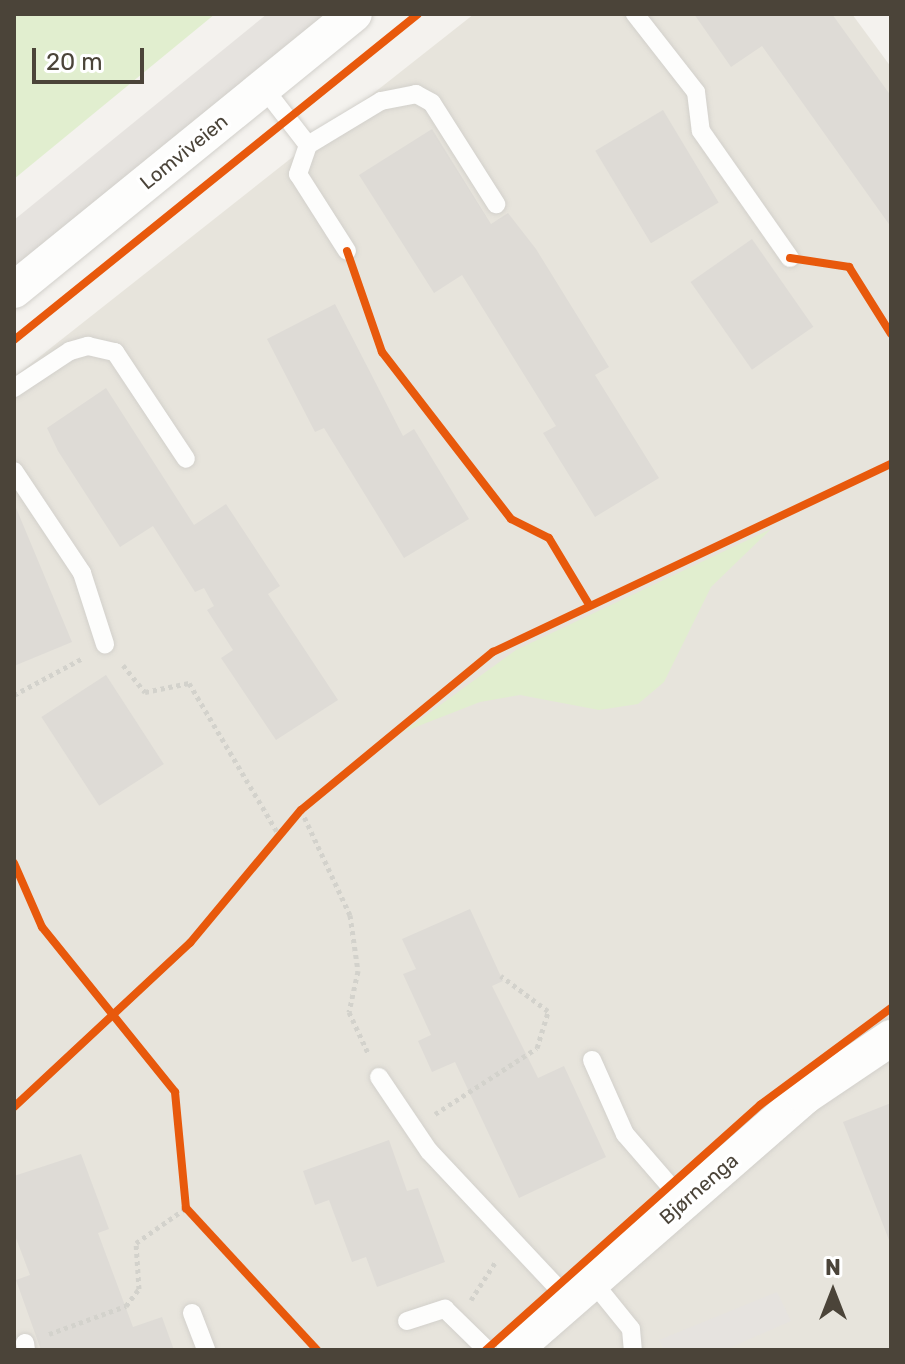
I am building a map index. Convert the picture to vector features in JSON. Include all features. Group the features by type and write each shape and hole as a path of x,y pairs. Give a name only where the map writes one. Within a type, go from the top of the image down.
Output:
{"street":[{"name":"Lomviveien","path":"14,290 354,14"},
{"name":"Bjørnenga","path":"514,1350 805,1096 891,1038"}],"lane":[{"path":"635,14 696,92 701,131 790,258"},
{"path":"263,87 308,145"},
{"path":"347,251 298,174 308,145 381,101 416,94 432,103 496,204"},
{"path":"14,388 70,351 88,346 115,352 186,459"},
{"path":"14,471 82,573 105,644"},
{"path":"592,1060 625,1134 684,1202"},
{"path":"379,1077 415,1128 510,1238 631,1329 633,1350"},
{"path":"407,1321 445,1309 487,1350"},
{"path":"192,1313 206,1350"}],"path":[{"path":"14,695 105,644 145,692 189,683 279,835"},
{"path":"294,818 312,800"},
{"path":"301,810 350,915 358,971 349,1012 379,1077"},
{"path":"270,844 286,826"},
{"path":"415,1128 537,1048 548,1011 501,976"},
{"path":"185,1194 186,1208 197,1219"},
{"path":"26,1346 126,1306 139,1289 136,1243 186,1208"},
{"path":"458,1321 510,1238"}],"shaded area":[{"path":"267,14 354,14 14,290 14,220"},
{"path":"474,14 852,14 891,67 891,1350 14,1350 14,377"},
{"path":"777,1292 791,1321 725,1350 664,1350 659,1340"}],"green space":[{"path":"14,14 215,14 14,179"},
{"path":"771,529 711,587 664,682 638,704 599,710 520,695 480,702 403,732 516,650"}],"building":[{"path":"694,14 832,14 891,96 891,227 762,46 731,67"},
{"path":"663,110 719,203 651,243 595,151"},
{"path":"432,129 491,224 508,213 536,249 609,367 595,375 659,478 595,517 543,433 556,426 462,275 434,293 359,175"},
{"path":"752,239 813,327 752,370 691,282"},
{"path":"335,304 403,436 414,429 469,519 404,558 324,428 315,432 267,339"},
{"path":"106,388 194,525 226,504 280,586 268,594 338,700 276,740 221,658 233,650 207,610 214,606 204,588 195,592 153,526 120,547 58,451 47,428"},
{"path":"14,503 72,642 14,666"},
{"path":"106,675 164,764 99,806 41,717"},
{"path":"470,909 503,981 492,986 538,1078 564,1066 606,1157 519,1198 455,1062 432,1072 418,1041 431,1035 403,974 416,969 402,939"},
{"path":"891,1103 891,1239 889,1240 843,1122"},
{"path":"389,1140 407,1191 418,1188 445,1262 377,1287 366,1257 352,1262 329,1200 315,1205 303,1171"},
{"path":"81,1154 109,1229 98,1233 133,1327 162,1317 174,1350 41,1350 16,1280 30,1275 14,1233 14,1176"}],"cycle path":[{"path":"14,340 418,14"},
{"path":"347,251 382,352 511,519 549,538 588,603"},
{"path":"790,258 849,267 891,334"},
{"path":"14,1107 190,943 301,810 493,652 891,464"},
{"path":"14,863 42,927 175,1092 186,1208 317,1350"},
{"path":"486,1350 760,1105 891,1008"}]}
